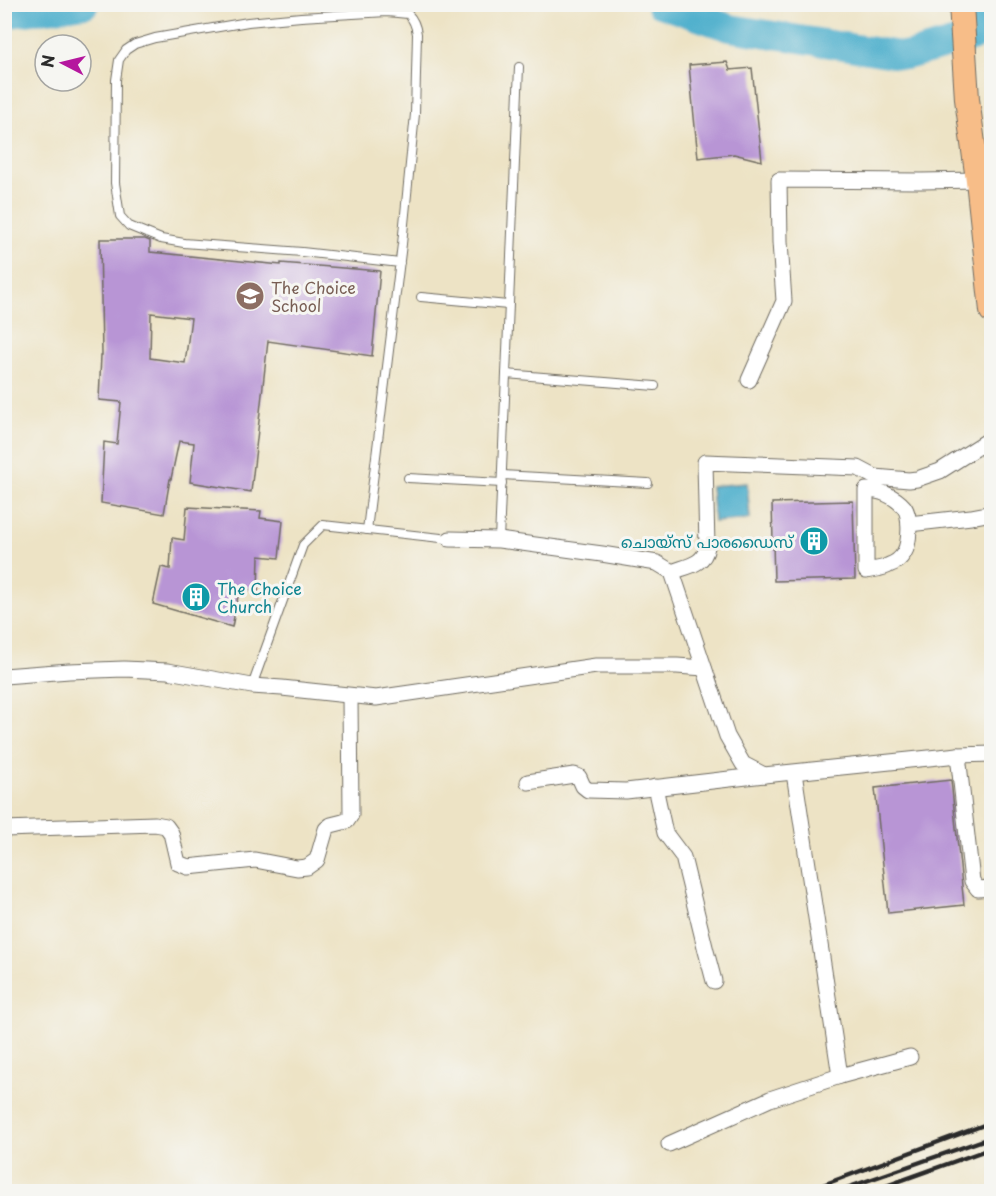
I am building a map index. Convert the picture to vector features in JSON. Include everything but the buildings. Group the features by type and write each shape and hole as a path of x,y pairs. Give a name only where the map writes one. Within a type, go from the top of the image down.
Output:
{"highway":[{"path":"961,4 967,99 982,175 992,311"}],"street":[{"path":"749,380 784,301 779,180 982,175"},
{"path":"672,572 702,560 706,554 705,462 858,468 875,477 909,480 940,471 992,438"},
{"path":"866,490 880,492 899,502 907,512 909,524 906,546 899,558 883,568 866,570 866,490"},
{"path":"909,524 992,513"},
{"path":"450,539 499,540 602,554 657,563 672,572 727,736 743,764 764,775"},
{"path":"4,676 80,670 168,671 252,686 376,698 596,666 704,668"},
{"path":"4,829 155,824 166,826 171,832 178,863 188,867 255,860 297,868 308,867 317,860 326,829 331,825 347,821 351,815 350,696"},
{"path":"528,782 574,775 579,777 583,786 588,790 626,790 958,755 992,754"},
{"path":"958,755 972,881 978,889 992,888"},
{"path":"794,773 840,1076"},
{"path":"655,787 665,833 683,857 714,981"},
{"path":"669,1144 770,1099 840,1076 910,1057"}],"lane":[{"path":"368,530 400,263 415,114 415,24 408,14 387,12 248,22 155,38 135,44 126,50 119,60 116,80 115,183 120,216 129,226 161,239 184,243 400,263"},
{"path":"499,540 519,67"},
{"path":"421,297 508,305"},
{"path":"506,374 655,386"},
{"path":"408,478 648,483"},
{"path":"252,686 303,544 323,525 450,539"}],"water":[{"path":"747,483 750,519 714,522 711,486"}],"waterway":[{"path":"4,15 85,4"},
{"path":"660,4 730,28 906,56 974,37 992,18"}],"railway":[{"path":"804,1192 992,1122"},
{"path":"835,1192 992,1137"},
{"path":"869,1192 992,1148"}],"place":[{"name":"The Choice School","path":"250,296"},
{"name":"ചൊയ്സ് പാരഡൈസ്","path":"814,541"},
{"name":"The Choice Church","path":"196,597"}]}
